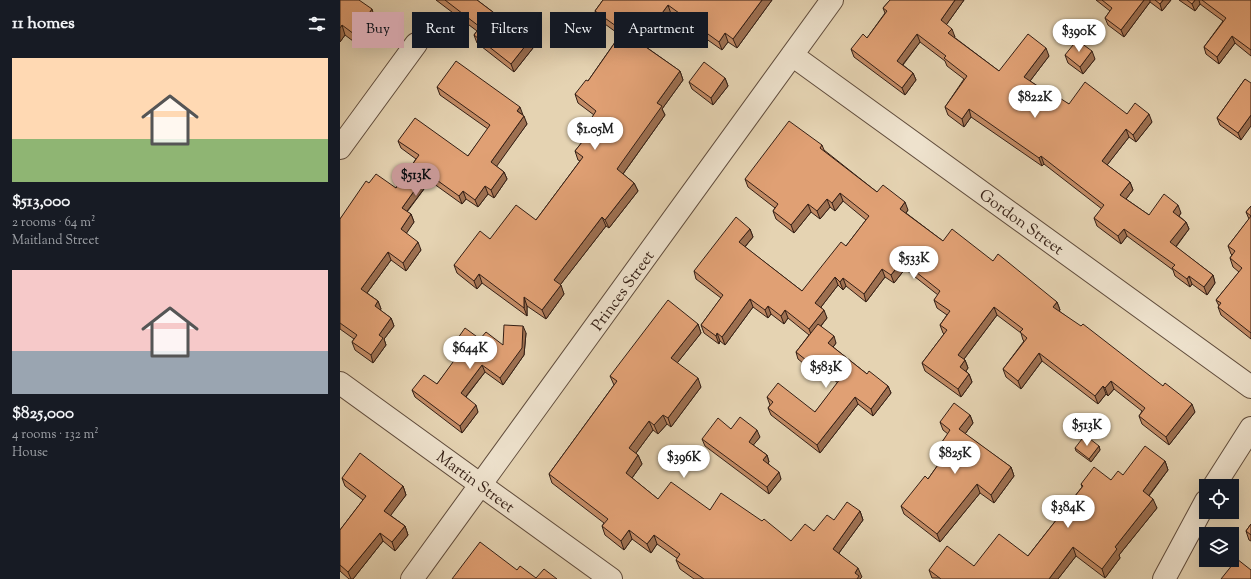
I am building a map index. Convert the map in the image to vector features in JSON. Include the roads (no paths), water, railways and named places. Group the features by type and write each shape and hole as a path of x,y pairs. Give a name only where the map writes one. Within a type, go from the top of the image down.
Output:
{"street":[{"name":"Princes Street","path":"412,579 832,0"},
{"path":"340,148 413,48"},
{"name":"Gordon Street","path":"792,55 1251,387"},
{"name":"Martin Street","path":"340,383 611,579"},
{"path":"1218,479 1251,428"},
{"path":"1164,579 1199,514"}]}
